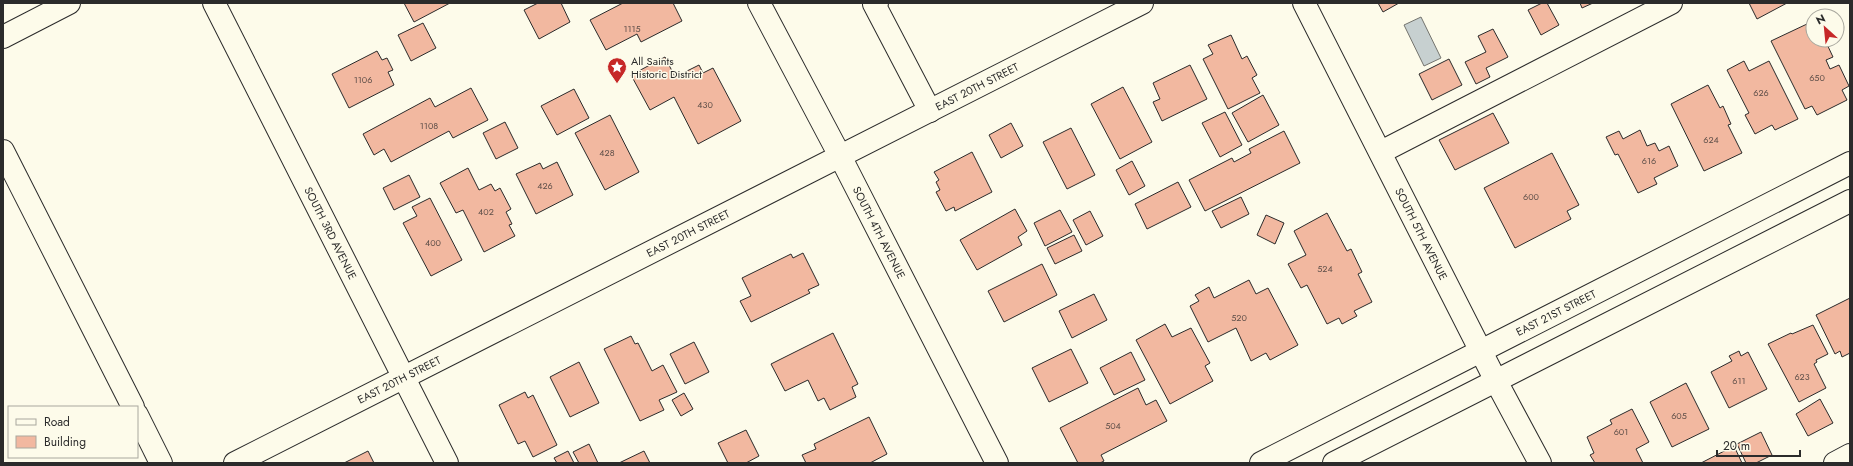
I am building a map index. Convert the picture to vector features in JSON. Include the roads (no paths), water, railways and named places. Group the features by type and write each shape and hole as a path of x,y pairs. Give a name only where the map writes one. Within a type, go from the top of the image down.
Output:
{"street":[{"path":"3,37 69,3"},
{"name":"SOUTH 3RD AVENUE","path":"214,3 447,463"},
{"name":"SOUTH 4TH AVENUE","path":"759,3 840,156 997,463"},
{"path":"877,3 874,4 930,110"},
{"name":"SOUTH 5TH AVENUE","path":"1304,3 1496,381 1540,463"},
{"path":"1381,152 1671,3"},
{"name":"EAST 20TH STREET","path":"235,463 840,156 1130,6"},
{"path":"3,151 132,406"},
{"name":"EAST 21ST STREET","path":"1261,463 1850,163"},
{"path":"1334,463 1850,201"},
{"path":"138,417 161,463"},
{"path":"1835,463 1850,455"}],"place":[{"name":"All Saints Historic District","path":"617,84"}]}
